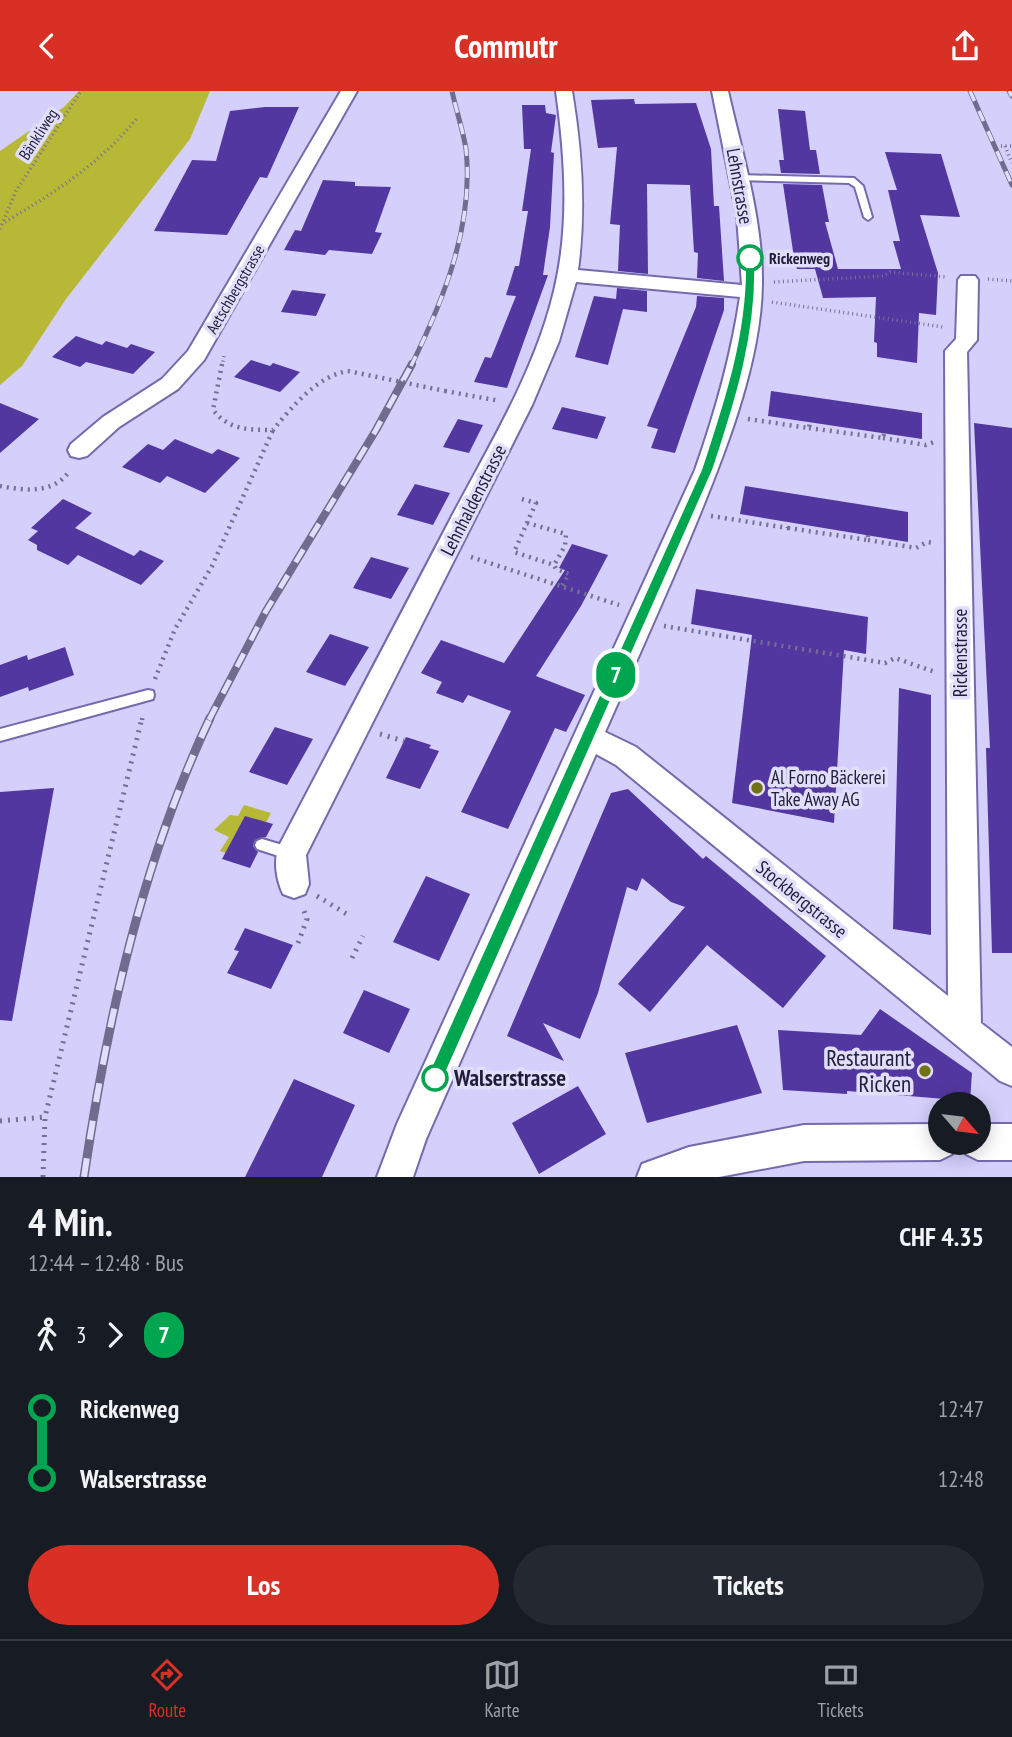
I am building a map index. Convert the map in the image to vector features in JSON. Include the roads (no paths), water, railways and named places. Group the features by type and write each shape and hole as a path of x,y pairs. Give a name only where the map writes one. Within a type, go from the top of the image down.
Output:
{"street":[{"name":"Aetschbergstrasse","path":"79,450 111,422 170,384 196,355 349,91"},
{"name":"Lehnhaldenstrasse","path":"291,854 521,405 550,334 568,275 573,195 564,91"},
{"name":"Lehnstrasse","path":"394,1177 409,1136 707,470 731,398 762,291 720,91"},
{"path":"568,275 762,291"},
{"name":"Rickenstrasse","path":"960,279 966,340 956,351 965,1031"},
{"name":"Stockbergstrasse","path":"587,737 626,756 1012,1069"},
{"path":"291,854 295,884"},
{"path":"656,1177 689,1165 804,1143 928,1142"},
{"path":"991,1142 1012,1142"}],"lane":[{"path":"740,178 851,180 859,186 868,217"},
{"path":"0,735 148,695"},
{"path":"262,845 291,854"}],"railway":[{"path":"412,365 445,288 461,233 465,206 466,149 452,91"},
{"path":"970,91 1012,185"},
{"path":"1009,91 1012,96"},
{"path":"210,719 266,611 376,430 412,365"},
{"path":"84,1177 104,1059 130,943 165,828 210,719"}],"place":[{"name":"Rickenweg","path":"750,258"},
{"name":"Al Forno Bäckerei Take Away AG","path":"757,788"},
{"name":"Restaurant Ricken","path":"925,1071"},
{"name":"Walserstrasse","path":"435,1078"}]}
